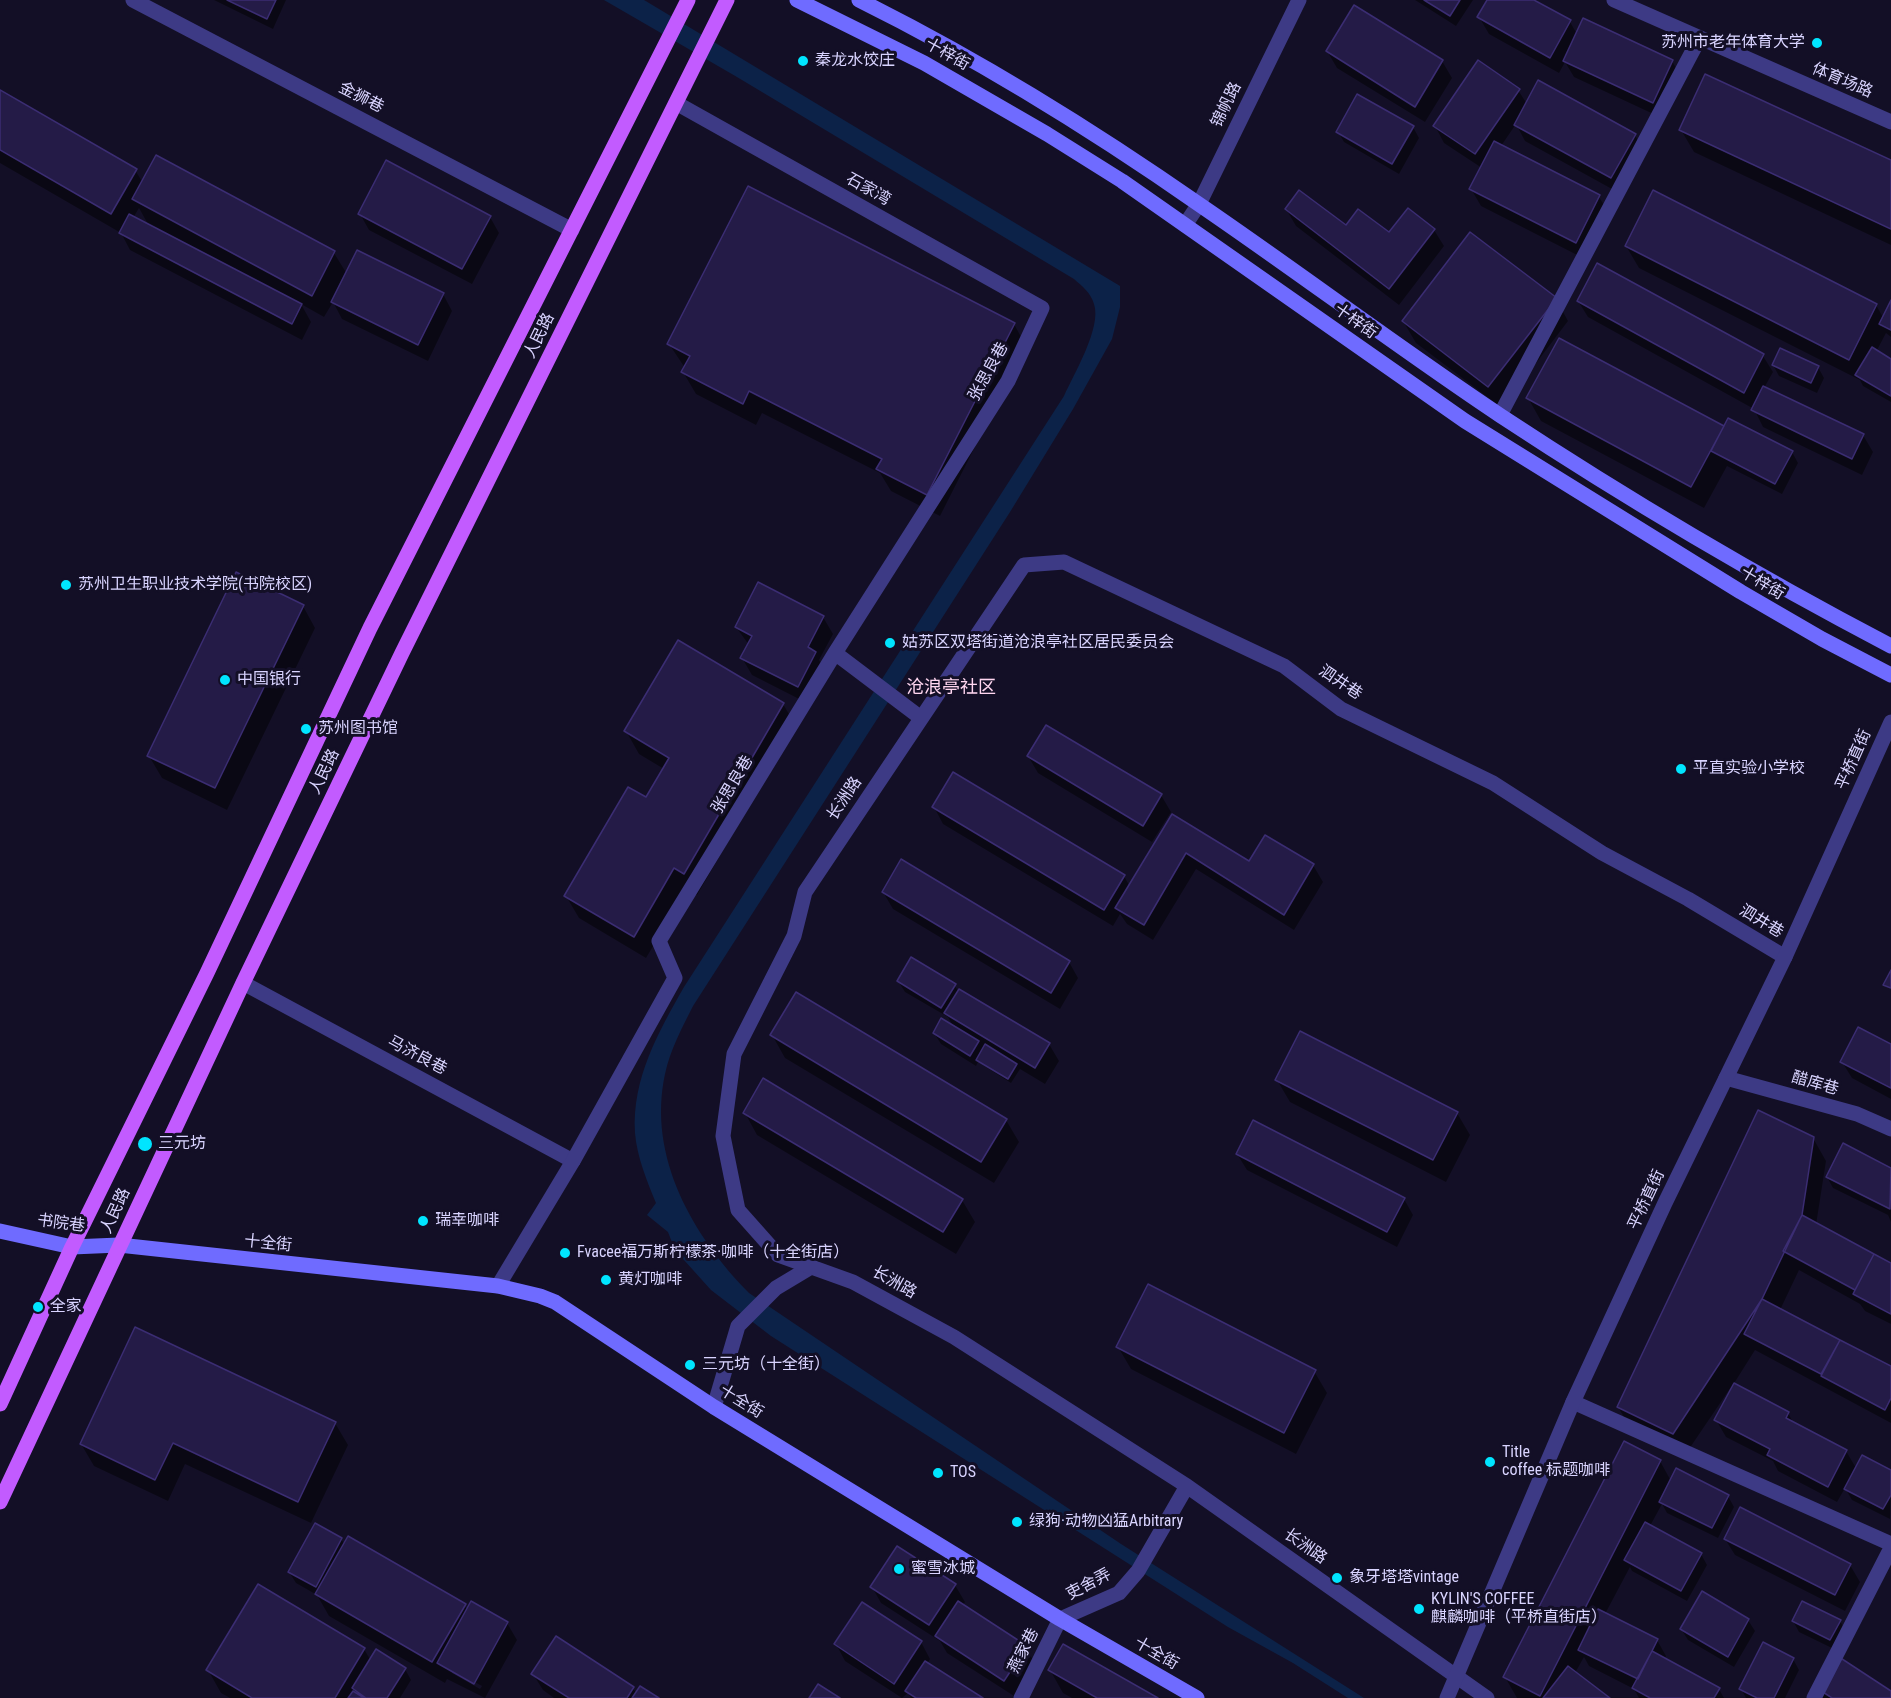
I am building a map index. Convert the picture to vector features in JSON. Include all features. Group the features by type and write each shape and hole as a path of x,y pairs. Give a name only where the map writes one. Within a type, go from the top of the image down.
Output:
{"main road":[{"name":"人民路","path":"0,1404 72,1247 207,973 367,635 688,0"},
{"name":"人民路","path":"0,1502 119,1245 406,644 728,0"},
{"name":"十梓街","path":"797,0 862,31 991,100 1122,181 1465,421 1751,598 1821,639 1891,675"},
{"name":"十梓街","path":"859,0 938,42 1059,112 1199,204 1500,415 1744,565 1891,646"},
{"name":"书院巷","path":"0,1231 72,1247 119,1245"},
{"name":"十全街","path":"119,1245 498,1286 555,1302 714,1407 1060,1620 1197,1698"}],"street":[{"name":"金狮巷","path":"133,0 572,230"},
{"name":"锦帆路","path":"1185,225 1199,204 1299,0"},
{"name":"体育场路","path":"1614,0 1891,122"},
{"path":"1500,415 1699,39"},
{"name":"石家湾","path":"678,97 1042,309"},
{"name":"张思良巷","path":"498,1286 573,1161 675,978 659,941 835,653 1008,381 1042,309"},
{"name":"泗井巷","path":"921,718 1023,565 1064,562 1284,666 1341,708 1493,783 1602,853 1688,899 1785,957"},
{"path":"835,653 921,718"},
{"name":"长洲路","path":"921,718 805,892 794,936 734,1054 723,1136 738,1210 778,1255 853,1282 954,1336 1187,1486 1487,1698"},
{"name":"平桥直街","path":"1449,1695 1573,1402 1665,1203 1785,957 1891,722"},
{"name":"马济良巷","path":"243,983 573,1161"},
{"name":"醋库巷","path":"1726,1078 1857,1114 1891,1130"},
{"path":"714,1407 738,1326 776,1288 811,1267"},
{"path":"1573,1402 1891,1546 1814,1698"},
{"name":"吏舍弄","path":"1060,1620 1119,1593 1138,1571 1187,1486"},
{"name":"燕家巷","path":"1020,1698 1060,1620"}],"water":[{"path":"604,0 644,0 1120,286 1120,307 1112,339 1073,409 1010,512 693,1006 667,1065 661,1105 663,1135 669,1165 679,1193 693,1221 710,1246 749,1293 1121,1544 1364,1698 1348,1698 1293,1663 1228,1627 771,1336 711,1290 675,1250 668,1232 647,1215 656,1203 638,1151 635,1113 642,1075 656,1039 684,987 1064,396 1091,337 1095,314 1091,296 1074,279"}],"building":[{"path":"227,0 276,0 267,19"},
{"path":"1424,0 1460,0 1450,16"},
{"path":"1487,0 1534,0 1571,20 1550,58 1477,17"},
{"path":"1354,5 1443,60 1415,107 1326,51"},
{"path":"1583,18 1673,60 1653,103 1563,61"},
{"path":"1478,60 1520,89 1475,154 1433,126"},
{"path":"1705,74 1891,160 1891,229 1679,130"},
{"path":"1538,80 1636,134 1611,178 1514,125"},
{"path":"0,90 137,169 111,214 0,150"},
{"path":"1357,94 1414,126 1392,164 1336,132"},
{"path":"1494,141 1600,195 1576,243 1469,189"},
{"path":"156,155 335,251 312,296 132,199"},
{"path":"386,160 491,216 462,269 358,214"},
{"path":"748,186 1015,323 927,495 876,469 882,459 749,391 743,404 681,372 690,356 667,344"},
{"path":"1299,190 1346,225 1358,209 1389,232 1408,208 1435,229 1389,289 1285,209"},
{"path":"1653,190 1877,304 1849,360 1625,246"},
{"path":"129,214 302,304 292,324 119,233"},
{"path":"1470,232 1557,298 1488,387 1402,321"},
{"path":"357,250 444,293 418,345 331,302"},
{"path":"1597,263 1764,354 1744,393 1577,301"},
{"path":"1891,300 1891,330 1879,324"},
{"path":"1559,338 1724,426 1691,487 1526,398"},
{"path":"1872,347 1891,359 1891,396 1855,375"},
{"path":"1780,348 1819,366 1811,383 1772,365"},
{"path":"1763,386 1864,434 1852,459 1751,410"},
{"path":"1728,418 1793,451 1775,484 1711,451"},
{"name":"中国银行","path":"236,572 304,605 215,788 147,756"},
{"path":"758,582 824,616 808,647 816,652 798,687 740,658 752,636 735,627"},
{"path":"678,640 784,703 684,874 674,868 634,937 564,896 628,787 646,797 669,758 624,731"},
{"path":"1046,725 1162,794 1143,826 1027,756"},
{"path":"953,772 1125,875 1104,910 932,807"},
{"path":"1172,814 1249,861 1265,835 1314,864 1284,915 1186,853 1144,925 1115,908"},
{"path":"901,859 1070,961 1051,993 882,892"},
{"path":"911,957 956,984 941,1008 897,981"},
{"path":"1891,970 1891,988 1883,985"},
{"path":"959,989 1050,1043 1035,1068 944,1013"},
{"path":"796,992 1007,1119 981,1162 770,1035"},
{"path":"941,1018 979,1041 970,1056 933,1033"},
{"path":"1858,1027 1891,1044 1891,1088 1840,1062"},
{"path":"1300,1031 1458,1112 1433,1160 1275,1080"},
{"path":"985,1044 1017,1064 1008,1079 976,1060"},
{"path":"763,1078 963,1199 943,1232 743,1113"},
{"path":"1758,1110 1814,1137 1802,1215 1762,1299 1673,1434 1617,1407"},
{"path":"1253,1120 1405,1198 1387,1232 1236,1154"},
{"path":"1843,1143 1891,1168 1890,1209 1826,1177"},
{"path":"1802,1215 1874,1254 1855,1290 1783,1251"},
{"path":"1874,1254 1891,1263 1891,1314 1853,1294"},
{"path":"1148,1284 1316,1370 1284,1433 1116,1347"},
{"path":"1762,1299 1840,1340 1821,1374 1744,1334"},
{"path":"135,1327 336,1422 298,1502 173,1443 155,1480 80,1444"},
{"path":"1840,1340 1891,1366 1891,1398 1885,1410 1821,1376"},
{"path":"1734,1383 1789,1412 1786,1418 1847,1450 1828,1487 1767,1455 1770,1449 1714,1420"},
{"path":"1624,1441 1661,1460 1540,1696 1503,1677"},
{"path":"1862,1455 1891,1470 1891,1495 1883,1509 1844,1489"},
{"path":"1676,1468 1729,1495 1712,1528 1659,1502"},
{"path":"1740,1507 1851,1564 1835,1595 1724,1539"},
{"path":"1645,1522 1702,1553 1681,1591 1624,1560"},
{"path":"315,1523 342,1538 316,1587 288,1572"},
{"path":"348,1536 466,1604 432,1662 315,1594"},
{"path":"897,1546 956,1584 929,1625 870,1587"},
{"path":"258,1584 365,1648 335,1698 252,1698 206,1670"},
{"path":"1702,1591 1749,1619 1728,1657 1680,1629"},
{"path":"471,1601 508,1622 474,1684 437,1663"},
{"path":"958,1601 1027,1646 1004,1681 935,1636"},
{"path":"1802,1601 1841,1620 1830,1640 1792,1621"},
{"path":"862,1602 922,1641 894,1684 834,1644"},
{"path":"1598,1609 1658,1639 1638,1679 1578,1650"},
{"path":"556,1636 634,1687 627,1698 569,1698 531,1674"},
{"path":"1763,1642 1794,1658 1774,1698 1757,1698 1739,1689"},
{"path":"1063,1644 1158,1698 1097,1698 1048,1670"},
{"path":"376,1649 406,1668 387,1698 366,1698 352,1688"},
{"path":"1652,1651 1720,1688 1714,1698 1650,1698 1632,1688"},
{"path":"1836,1655 1891,1691 1891,1698 1832,1698 1815,1687"},
{"path":"925,1661 983,1698 916,1698 905,1691"},
{"path":"1568,1666 1610,1698 1543,1698"},
{"path":"818,1684 840,1698 809,1698"},
{"path":"640,1686 659,1698 632,1698"},
{"path":"353,1691 364,1698 348,1698"}],"place":[{"name":"苏州市老年体育大学","path":"1817,43"},
{"name":"秦龙水饺庄","path":"803,61"},
{"name":"苏州卫生职业技术学院(书院校区)","path":"66,585"},
{"name":"姑苏区双塔街道沧浪亭社区居民委员会","path":"890,643"},
{"name":"中国银行","path":"225,680"},
{"name":"苏州图书馆","path":"306,729"},
{"name":"平直实验小学校","path":"1681,769"},
{"name":"三元坊","path":"145,1144"},
{"name":"瑞幸咖啡","path":"423,1221"},
{"name":"Fvacee福万斯柠檬茶·咖啡（十全街店）","path":"565,1253"},
{"name":"黄灯咖啡","path":"606,1280"},
{"name":"全家","path":"38,1307"},
{"name":"三元坊（十全街）","path":"690,1365"},
{"name":"Title coffee 标题咖啡","path":"1490,1462"},
{"name":"TOS","path":"938,1473"},
{"name":"绿狗·动物凶猛Arbitrary","path":"1017,1522"},
{"name":"蜜雪冰城","path":"899,1569"},
{"name":"象牙塔塔vintage","path":"1337,1578"},
{"name":"KYLIN'S COFFEE 麒麟咖啡（平桥直街店）","path":"1419,1609"}],"district":[{"name":"沧浪亭社区","path":"951,688"}]}
